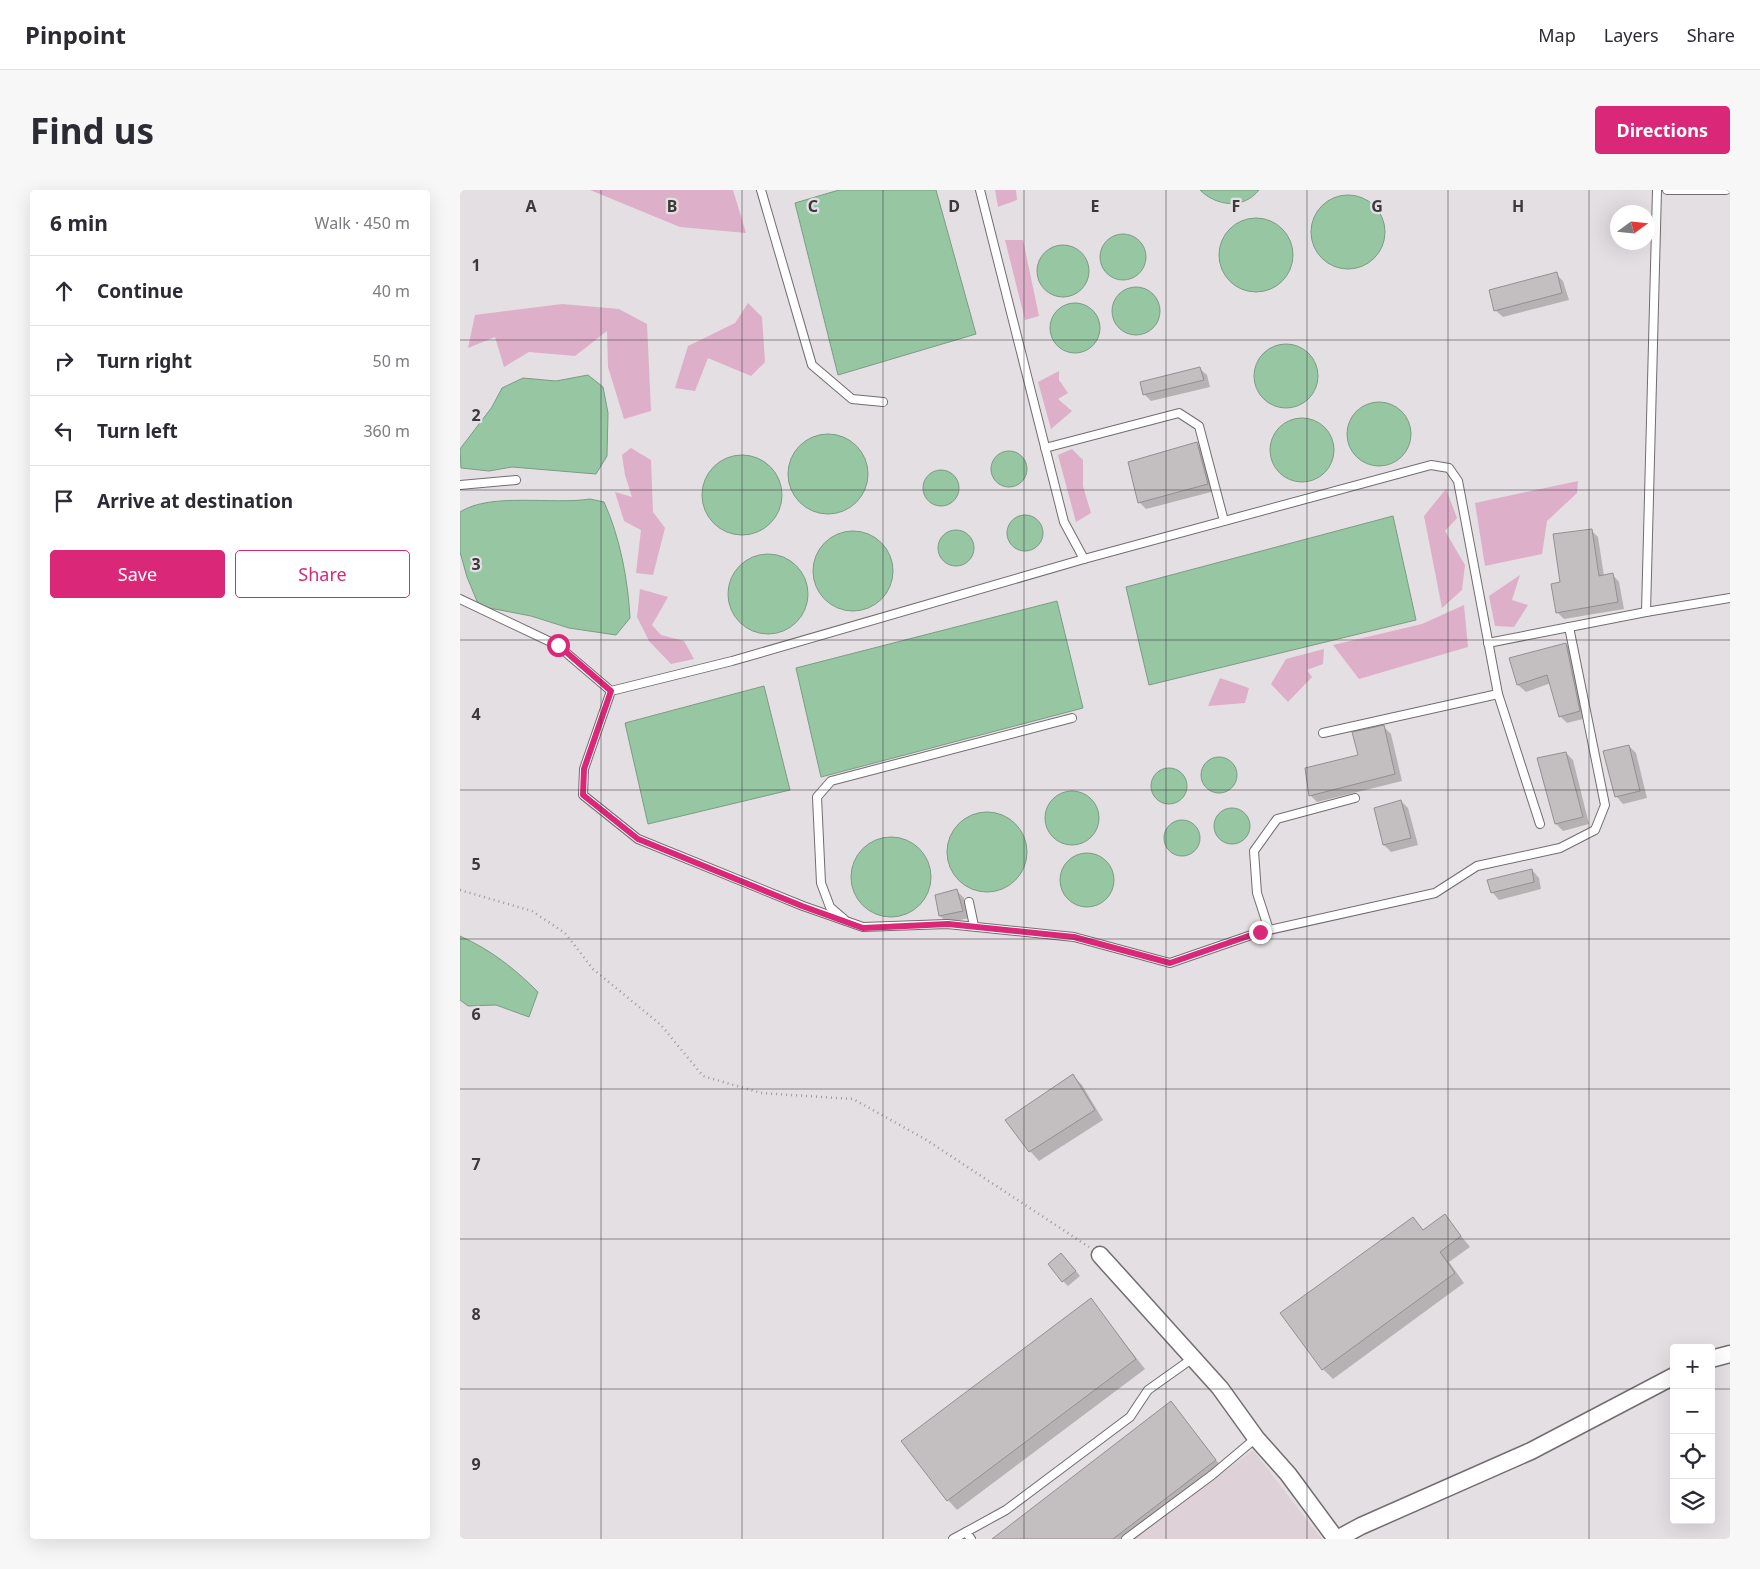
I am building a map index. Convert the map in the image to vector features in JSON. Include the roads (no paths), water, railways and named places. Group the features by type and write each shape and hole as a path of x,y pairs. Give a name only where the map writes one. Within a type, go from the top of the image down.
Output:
{"street":[{"path":"1100,1255 1220,1388 1256,1438 1288,1474 1337,1539 1361,1526 1531,1451 1670,1378"},
{"path":"1715,1358 1730,1354"}],"lane":[{"path":"761,190 812,365 852,399 883,402"},
{"path":"980,190 1064,522 1084,559"},
{"path":"1646,612 1657,190"},
{"path":"1667,190 1726,190"},
{"path":"1045,448 1178,413 1199,426 1224,521"},
{"path":"611,691 732,661 1084,559 1432,465 1449,468 1458,482 1498,694 1540,824"},
{"path":"460,485 516,480"},
{"path":"1488,643 1646,612 1730,598"},
{"path":"460,599 558,645 611,691"},
{"path":"611,691 584,769 583,795 638,839 802,906 863,928 948,924 1074,937 1170,963 1269,930 1435,893 1477,866 1560,848 1595,830 1605,805 1569,627"},
{"path":"1323,733 1498,694"},
{"path":"848,922 830,907 821,883 817,797 831,781 1072,718"},
{"path":"1269,930 1257,893 1254,851 1277,819 1355,798"},
{"path":"969,902 974,926"},
{"path":"953,1539 968,1536 1006,1510 1130,1417 1148,1390 1193,1358"},
{"path":"1126,1539 1212,1475 1256,1438"}]}
